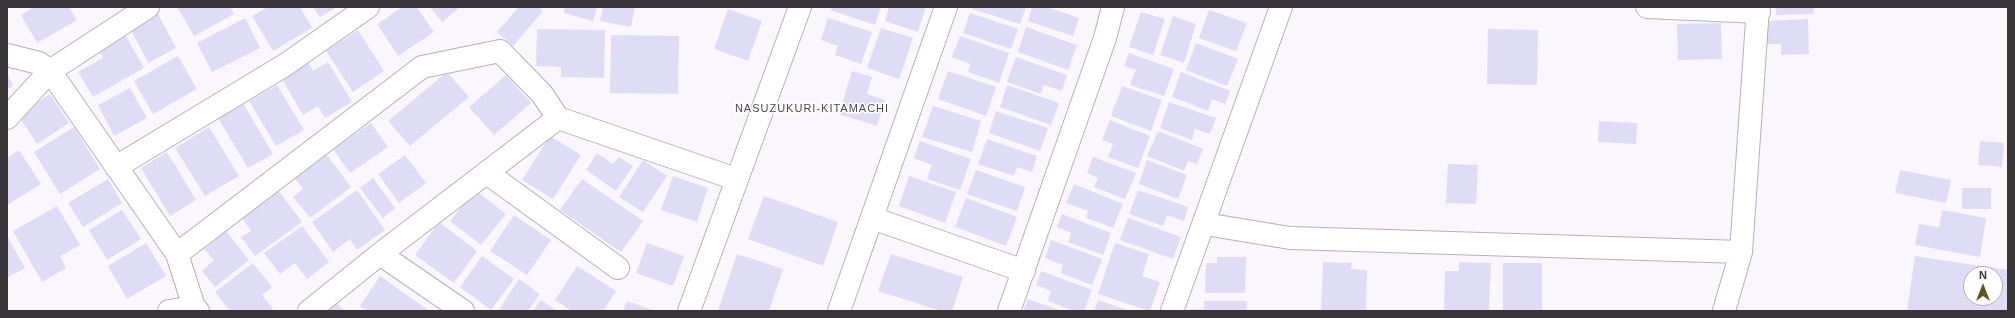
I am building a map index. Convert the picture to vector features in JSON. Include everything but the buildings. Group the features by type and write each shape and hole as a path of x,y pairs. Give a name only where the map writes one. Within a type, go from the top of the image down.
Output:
{"street":[{"path":"7,118 50,71 148,7"},
{"path":"116,167 284,65 368,7"},
{"path":"689,311 800,7"},
{"path":"839,311 946,7"},
{"path":"1009,311 1024,272 1105,38 1113,7"},
{"path":"1172,311 1205,224 1281,7"},
{"path":"1647,7 1758,10 1741,252 1724,311"},
{"path":"177,254 422,67 500,50 542,94 558,118 736,179"},
{"path":"7,55 39,63 50,71 177,254 196,309 169,311"},
{"path":"309,311 380,254 488,173 558,118"},
{"path":"488,173 618,268"},
{"path":"872,218 1024,272"},
{"path":"1205,224 1290,238 1741,252"},
{"path":"380,254 463,311"}],"district":[{"name":"NASUZUKURI-KITAMACHI","path":"812,109"}]}
